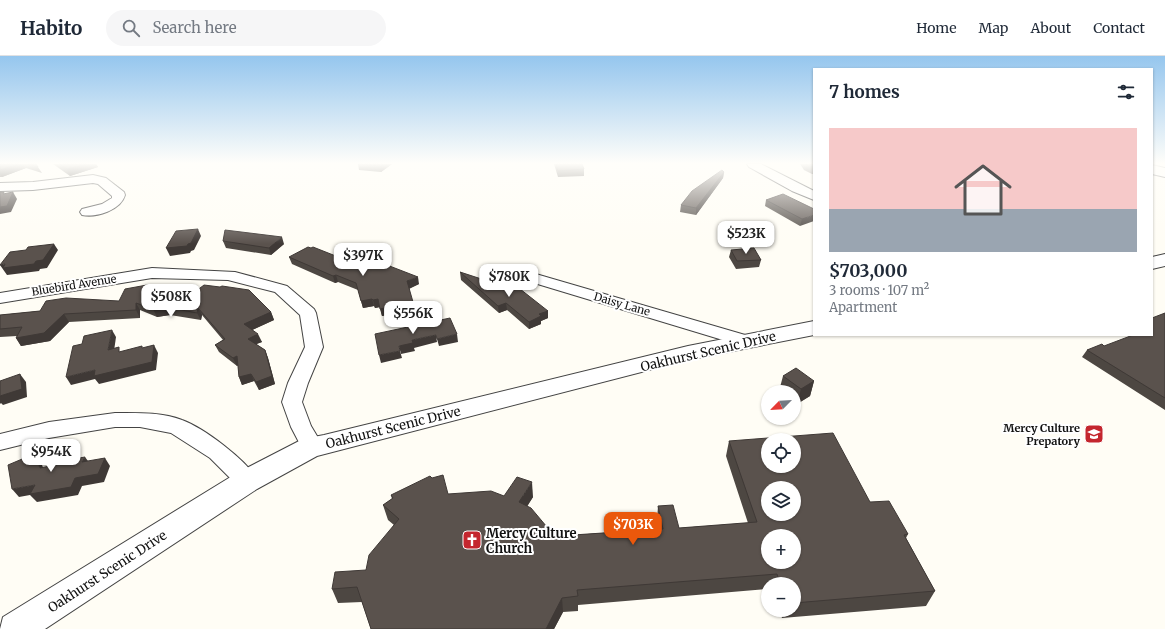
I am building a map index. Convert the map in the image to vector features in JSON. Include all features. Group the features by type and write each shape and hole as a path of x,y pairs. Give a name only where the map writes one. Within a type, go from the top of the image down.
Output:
{"street":[{"path":"87,212 110,205 117,201 119,195 114,191"},
{"path":"802,191 813,196"},
{"path":"1153,263 1165,260"},
{"name":"Daisy Lane","path":"497,271 523,275 746,341"},
{"name":"Bluebird Avenue","path":"0,298 152,273 229,275 281,289 308,313 314,347 298,383 292,402 301,427 312,446"},
{"name":"Oakhurst Scenic Drive","path":"15,629 247,481 312,446 347,439 688,353 813,328"},
{"path":"0,442 49,430 115,420 140,420 176,426 218,452 247,481"}],"building":[{"path":"692,191 709,191 696,208 681,205"},
{"path":"0,192 4,192 3,194 13,192 7,206 0,207"},
{"path":"783,194 813,209 813,215 802,219 766,200"},
{"path":"198,229 191,243 187,246 166,248 176,231"},
{"path":"225,230 282,237 269,248 223,241"},
{"path":"54,244 43,260 36,261 34,264 3,268 5,264 0,265 10,252 26,250 28,247"},
{"path":"308,247 313,247 356,264 358,262 365,265 374,260 418,277 407,281 413,302 380,309 378,299 361,301 356,283 336,275 333,276 289,257"},
{"path":"754,248 761,260 737,261 731,250"},
{"path":"460,272 509,288 515,285 548,311 539,314 541,316 529,322 506,303 498,306"},
{"path":"147,285 183,301 204,285 249,290 271,312 244,324 258,334 248,339 265,350 272,376 256,382 251,374 239,377 237,356 233,358 215,345 225,339 198,308 197,313 166,307 153,309 136,303 136,310 64,314 44,333 16,338 22,327 0,329 0,315 40,311 46,301 66,298 119,301 125,289"},
{"path":"1165,313 1165,398 1087,350 1102,344 1104,346 1130,336 1153,336 1153,318"},
{"path":"450,318 457,334 437,339 436,335 412,340 413,343 399,346 400,351 379,355 375,334"},
{"path":"112,330 108,350 119,347 119,352 142,346 142,348 154,345 152,362 94,376 95,370 66,377 73,346 82,344 84,336"},
{"path":"796,368 814,381 801,389 801,385 795,385 783,376"},
{"path":"20,374 22,389 0,396 0,381"},
{"name":"Mercy Culture Church","path":"833,433 870,502 889,501 908,534 904,535 935,591 801,602 801,577 778,577 777,574 577,590 578,596 562,598 546,629 371,629 357,587 332,589 335,572 366,570 369,555 399,519 383,505 393,498 391,495 430,476 432,478 443,475 448,494 491,491 504,496 517,477 532,482 519,502 531,508 552,533 573,532 573,535 663,529 658,506 673,505 679,528 757,522 729,441 761,439 761,473 801,473 801,435"},
{"path":"34,454 40,468 60,464 62,461 85,457 82,462 105,458 98,474 75,478 71,487 30,494 35,485 12,489 8,465"}],"place":[{"name":"Mercy Culture Prepatory","path":"1094,434"},
{"name":"Mercy Culture Church","path":"472,540"}]}
